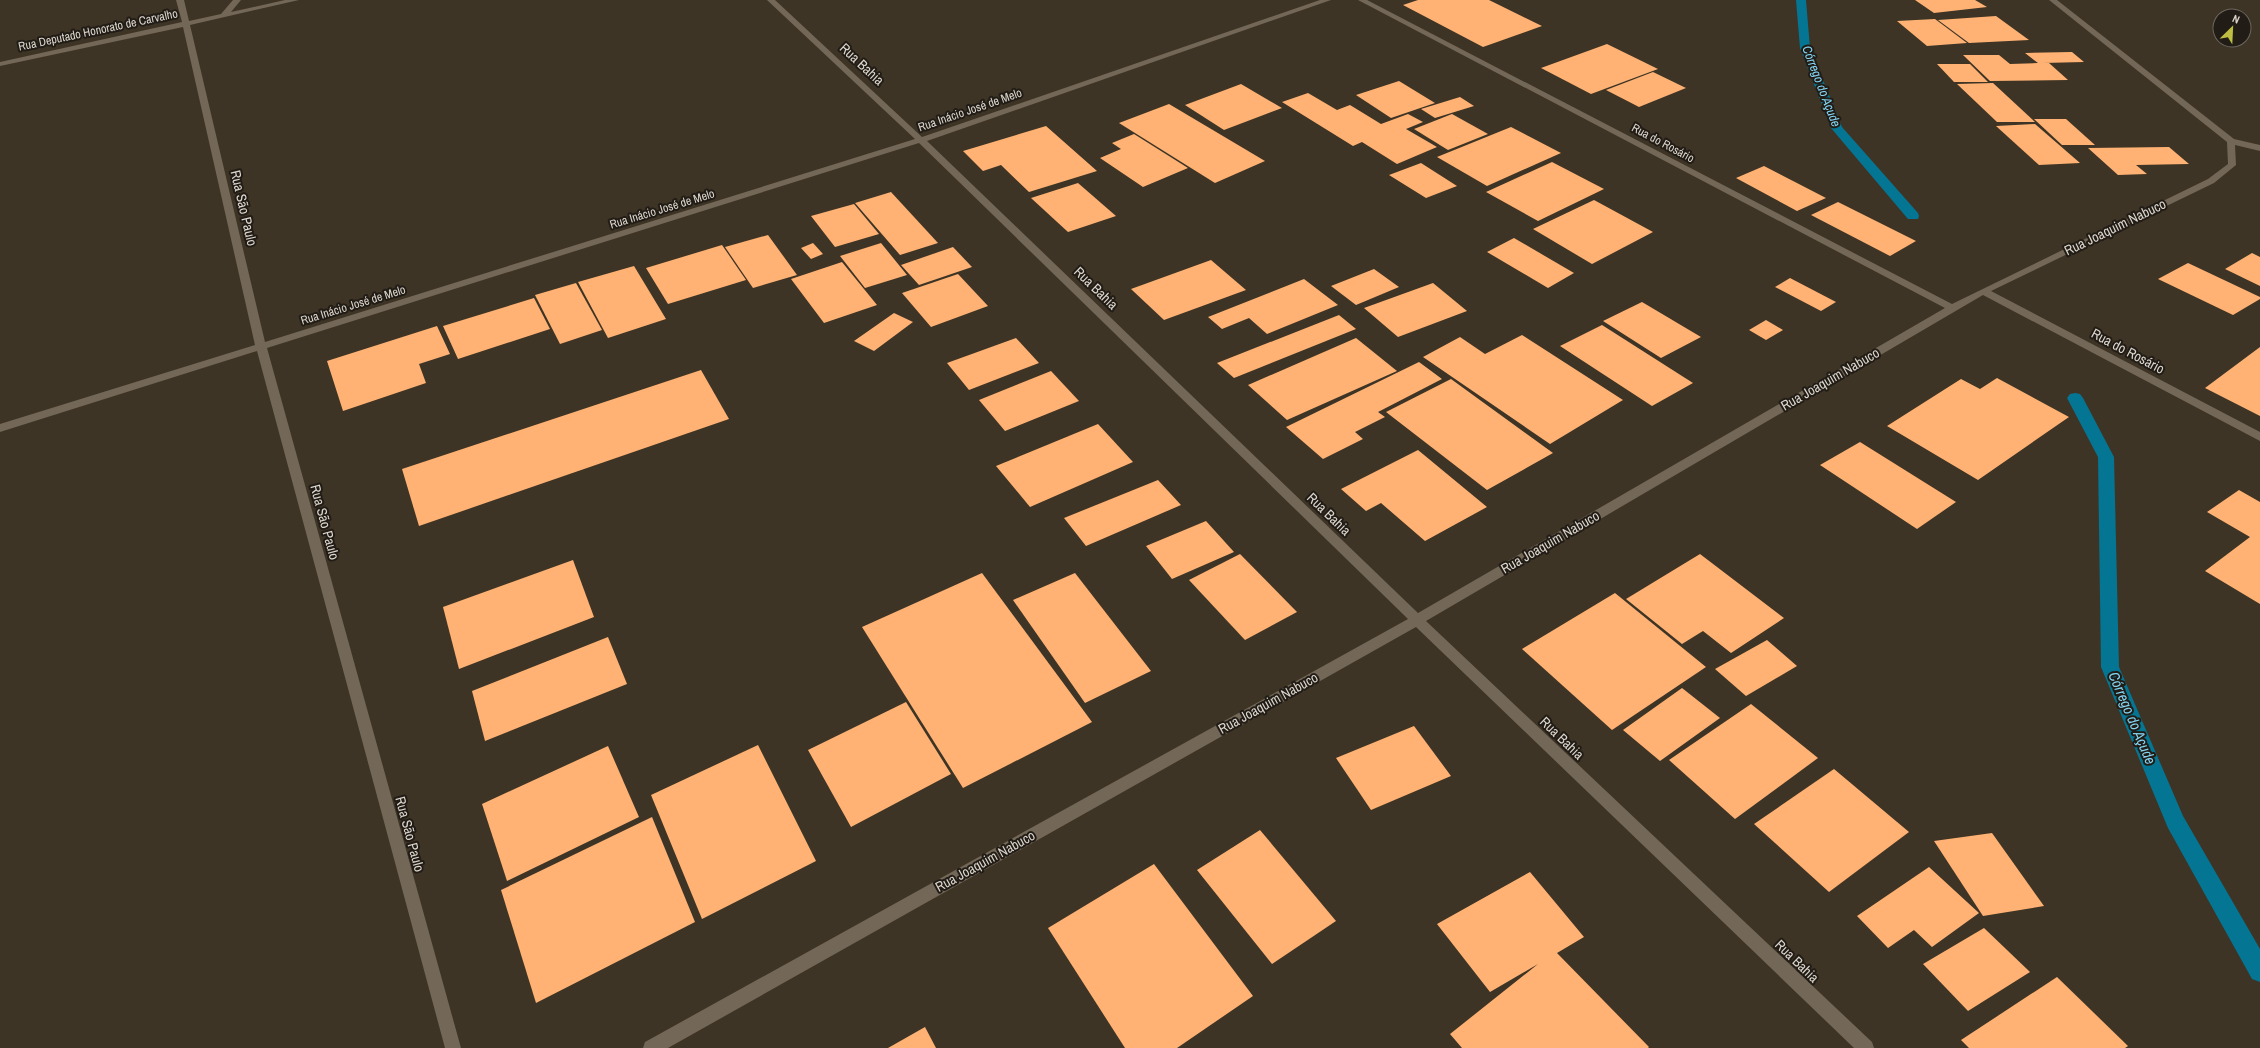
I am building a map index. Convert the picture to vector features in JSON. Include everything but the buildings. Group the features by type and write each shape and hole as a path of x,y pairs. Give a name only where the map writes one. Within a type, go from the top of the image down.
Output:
{"street":[{"name":"Rua São Paulo","path":"180,0 261,346 453,1048"},
{"path":"224,15 237,0"},
{"name":"Rua Deputado Honorato de Carvalho","path":"0,64 295,0"},
{"name":"Rua Bahia","path":"771,0 921,140 1417,620 1866,1048"},
{"name":"Rua Inácio José de Melo","path":"0,428 921,140 1327,0"},
{"name":"Rua do Rosário","path":"1362,0 1952,308"},
{"path":"2053,0 2231,141 2260,148"},
{"name":"Rua Joaquim Nabuco","path":"651,1048 1417,620 1952,308 1983,291 2211,181 2232,165 2231,141"},
{"name":"Rua do Rosário","path":"1983,291 2260,437"}],"waterway":[{"name":"Córrego do Açude","path":"1801,0 1805,48 1837,128 1913,216"},
{"name":"Córrego do Açude","path":"2075,398 2106,457 2110,667 2175,821 2260,971"}]}
